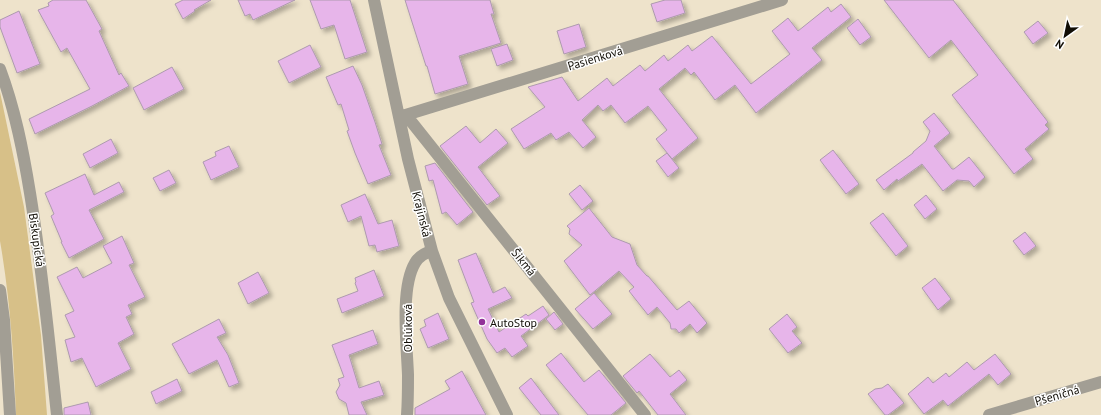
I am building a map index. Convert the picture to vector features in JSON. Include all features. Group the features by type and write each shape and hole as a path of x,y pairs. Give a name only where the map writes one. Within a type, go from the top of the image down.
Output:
{"street":[{"name":"Krajinská","path":"374,0 403,116 408,159 432,251 450,298 507,415"},
{"name":"Pasienková","path":"403,116 782,0"},
{"name":"Biskupická","path":"0,70 16,118 36,232 57,415"},
{"name":"Šikmá","path":"403,116 646,415"},
{"name":"Oblúková","path":"407,415 408,376 405,329 407,293 414,265 424,254 432,251"},
{"path":"0,290 4,320 10,415"},
{"name":"Pšeničná","path":"989,415 1101,382"}],"shaded area":[{"path":"0,92 24,207 41,335 47,415 16,415 11,328 0,241"}],"building":[{"path":"53,0 86,0 102,29 99,31 119,75 121,73 129,86 35,134 29,119 90,89 67,48 61,52 38,10 49,6 48,3"},
{"path":"183,0 211,0 194,10 195,11 183,19 175,4"},
{"path":"238,0 295,0 253,20 250,14 245,16"},
{"path":"310,0 350,0 367,52 345,59 334,25 321,29"},
{"path":"405,0 490,0 494,14 491,14 501,43 459,56 468,84 435,94"},
{"path":"665,0 681,0 685,13 657,22 651,4"},
{"path":"884,0 953,0 1048,122 1045,125 1049,129 1025,149 1033,159 1014,174 952,95 978,75 951,40 929,58"},
{"path":"841,4 851,17 812,48 822,60 756,113 735,85 715,100 694,72 691,75 685,68 659,89 698,138 672,159 656,139 667,130 648,106 625,123 611,105 603,111 598,105 582,120 596,137 583,148 569,132 556,140 551,133 524,149 511,129 545,107 528,87 562,77 578,101 607,78 613,86 640,65 645,71 664,55 668,61 688,45 692,51 712,36 751,84 790,54 772,31 788,18 798,31 828,7 831,12"},
{"path":"19,11 40,64 17,73 0,27 0,20"},
{"path":"858,19 871,37 860,45 847,28"},
{"path":"1038,21 1048,33 1033,44 1024,32"},
{"path":"579,24 586,47 564,54 557,31"},
{"path":"507,44 513,60 497,66 491,49"},
{"path":"310,45 321,67 289,83 278,61"},
{"path":"353,66 362,85 375,122 382,144 379,145 391,175 368,184 347,131 349,130 341,104 338,105 326,77"},
{"path":"172,67 184,89 144,110 133,88"},
{"path":"934,113 950,133 934,146 952,169 969,157 985,177 974,187 969,181 957,180 943,191 922,164 898,181 897,179 884,190 876,180 913,153 926,141 930,131 923,122"},
{"path":"466,126 480,143 496,129 508,143 478,167 500,196 487,205 440,146"},
{"path":"111,139 118,153 90,168 83,154"},
{"path":"229,146 239,167 211,180 203,162 216,156 215,152"},
{"path":"833,150 859,184 846,194 820,160"},
{"path":"667,153 679,168 668,177 656,161"},
{"path":"435,163 473,212 457,225 446,212 442,214 433,180 429,181 425,166"},
{"path":"169,170 176,183 160,191 153,178"},
{"path":"85,174 94,195 119,182 124,192 89,210 104,239 69,258 51,216 54,214 45,193"},
{"path":"580,185 593,201 582,210 569,194"},
{"path":"365,194 378,224 392,220 399,246 377,252 375,245 369,246 361,216 348,222 341,205"},
{"path":"926,195 937,209 925,219 914,205"},
{"path":"589,208 612,237 630,244 637,265 677,310 689,301 707,323 697,333 690,324 679,333 676,329 671,329 670,323 657,307 648,315 629,291 634,287 619,271 590,295 564,261 582,245 569,234 570,229 567,226"},
{"path":"883,213 908,246 896,256 870,223"},
{"path":"1025,232 1036,246 1024,255 1013,241"},
{"path":"122,236 134,263 129,265 145,297 128,305 132,314 126,317 134,334 118,343 131,369 96,387 82,358 71,362 65,340 75,337 65,315 74,311 57,277 77,267 83,278 112,263 103,246"},
{"path":"476,253 493,293 505,287 512,298 488,309 499,332 526,314 528,316 543,306 549,315 521,336 528,346 512,357 505,348 497,353 487,339 471,303 474,302 458,260"},
{"path":"374,270 384,296 342,313 337,299 358,291 355,278"},
{"path":"258,272 269,293 248,304 238,283"},
{"path":"935,278 951,299 938,310 922,288"},
{"path":"594,293 612,314 593,329 575,309"},
{"path":"554,312 563,324 555,330 546,319"},
{"path":"438,313 449,339 428,348 420,329 426,326 424,320"},
{"path":"787,314 797,327 792,331 802,343 788,353 769,329"},
{"path":"219,319 226,333 217,337 228,355 239,383 229,387 217,360 189,374 172,344"},
{"path":"373,330 378,344 349,355 359,388 379,381 384,395 361,402 367,415 349,415 346,403 339,399 336,392 340,385 338,379 344,377 332,345"},
{"path":"561,353 584,382 599,370 626,403 611,415 588,415 546,365"},
{"path":"650,354 670,377 679,370 687,380 670,394 686,415 658,415 639,391 637,393 623,376"},
{"path":"995,354 1011,374 998,385 989,374 948,406 943,400 924,414 908,394 928,377 933,383 946,373 949,377 967,362 974,370"},
{"path":"462,371 486,415 415,415 415,408 450,389 445,381"},
{"path":"531,378 559,415 541,415 519,388"},
{"path":"177,379 182,391 156,404 151,392"},
{"path":"888,384 904,403 888,415 885,415 868,394 875,389 882,388"},
{"path":"88,402 91,415 64,415 64,408"}],"place":[{"name":"AutoStop","path":"482,322"}]}
